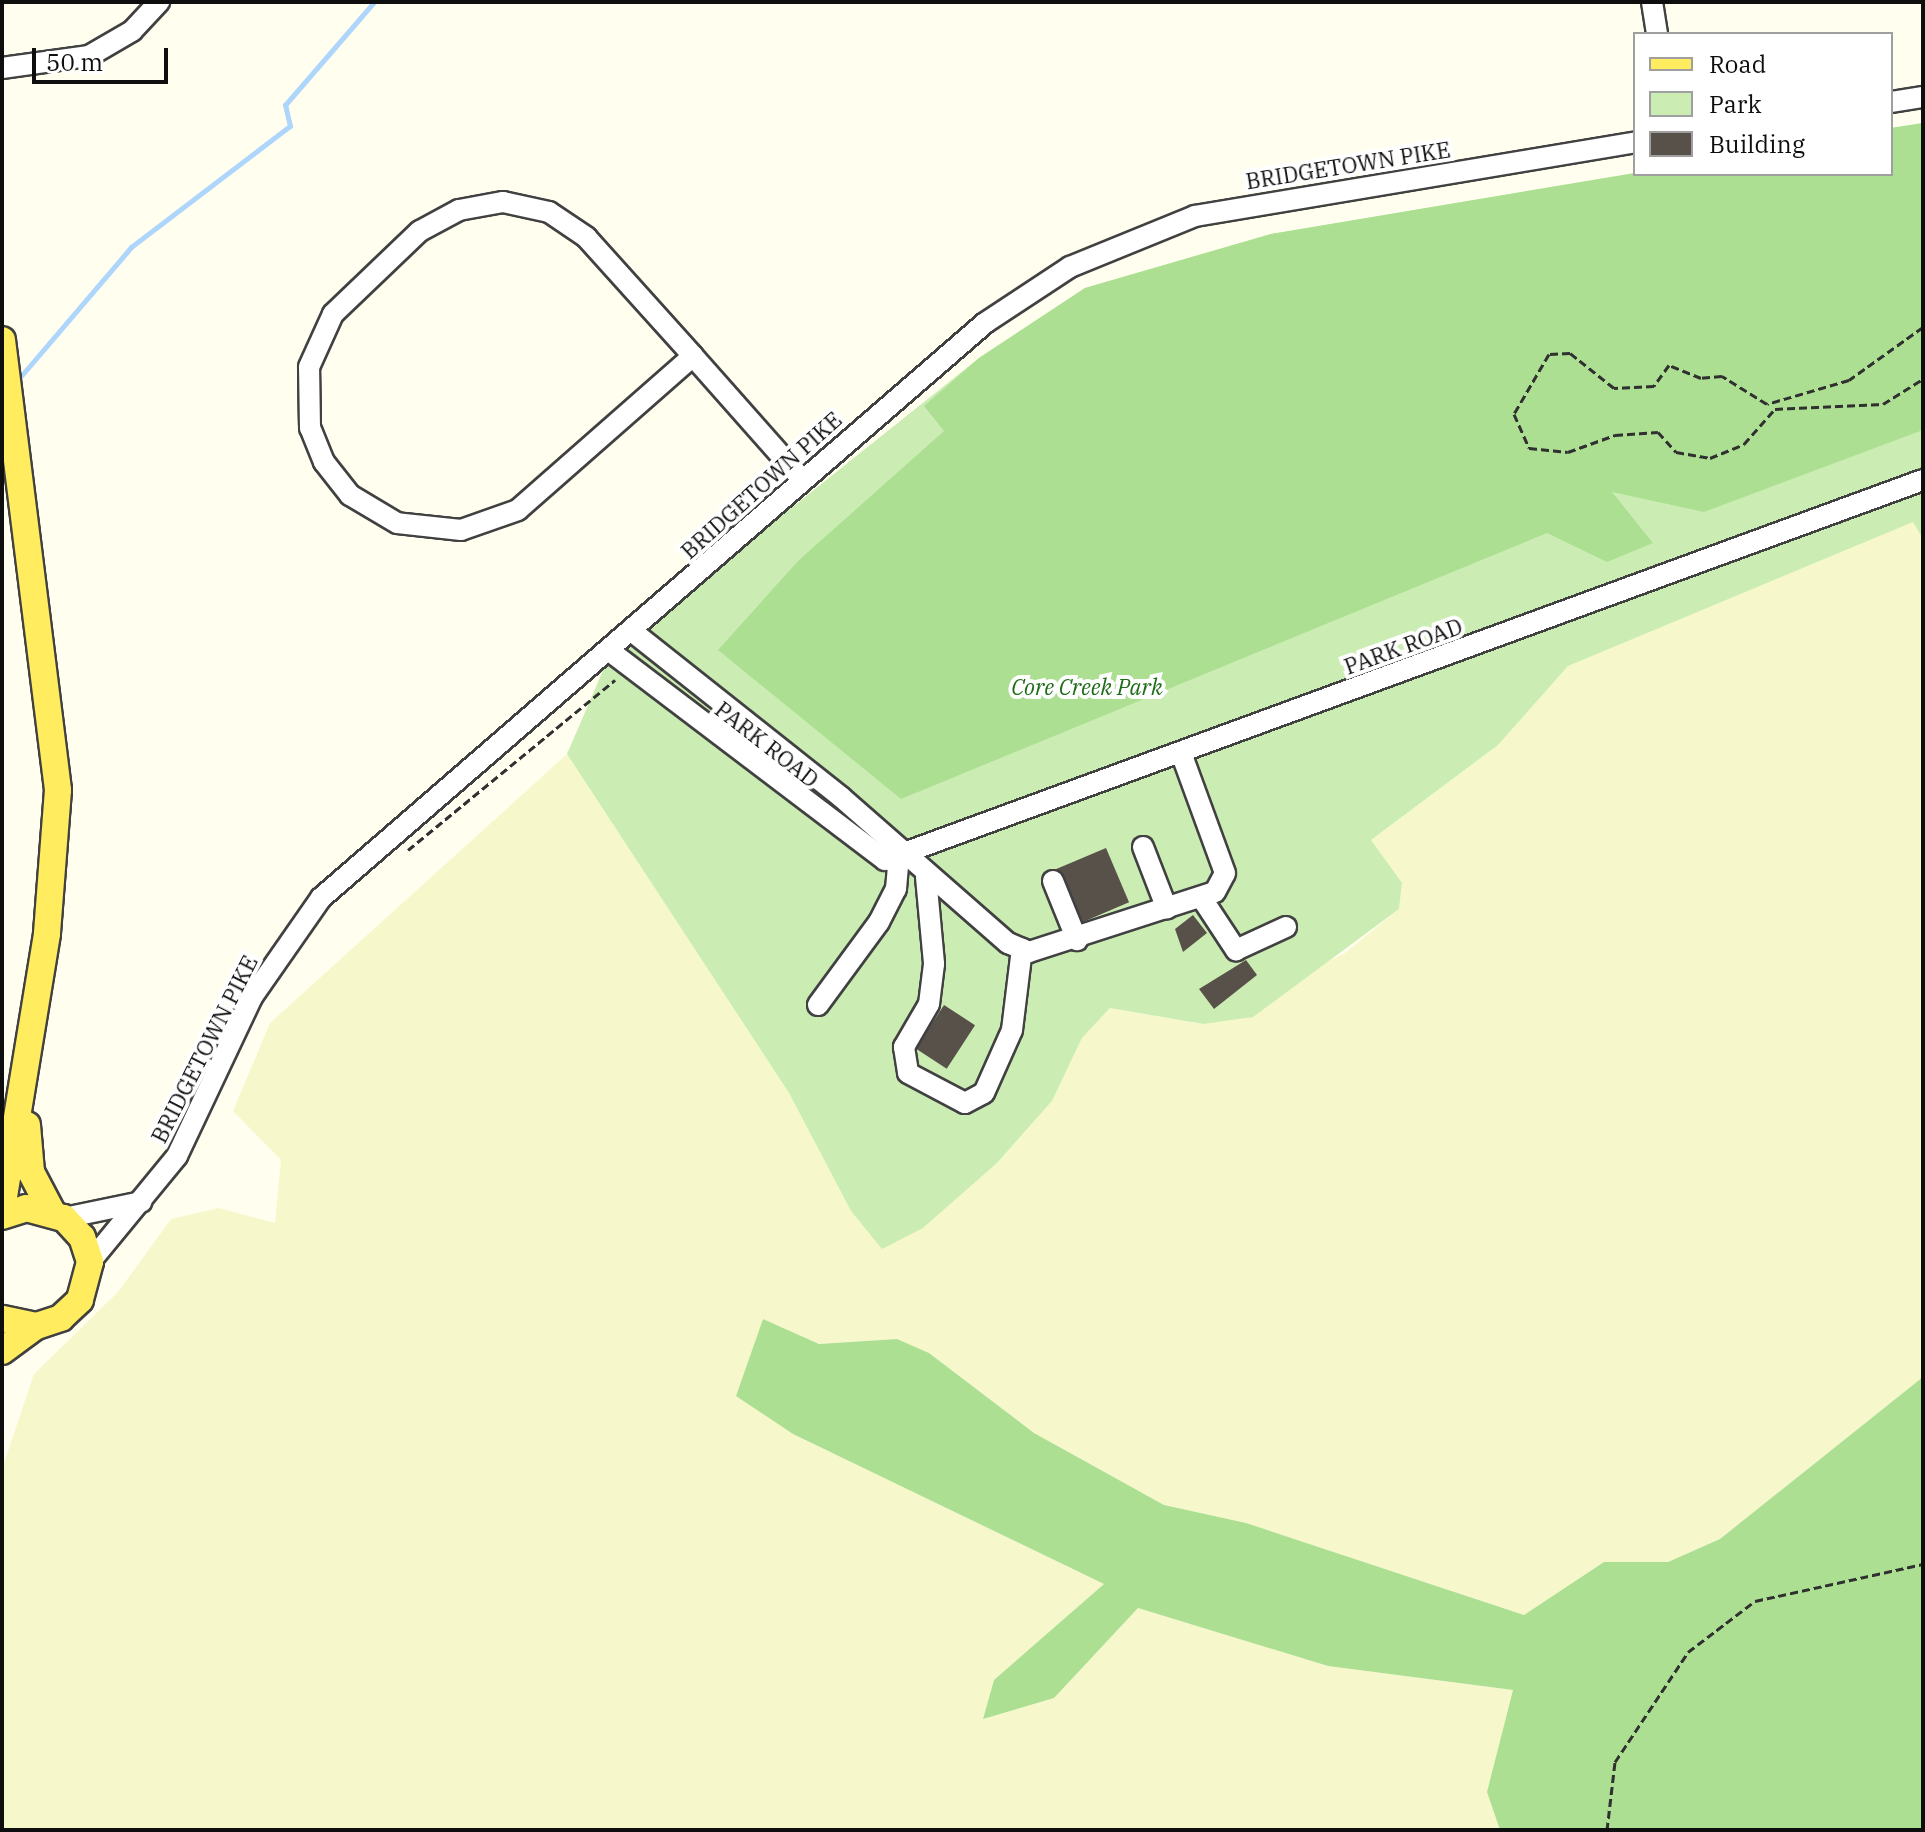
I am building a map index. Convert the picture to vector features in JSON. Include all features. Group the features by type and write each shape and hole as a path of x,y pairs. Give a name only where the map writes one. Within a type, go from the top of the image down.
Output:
{"main road":[{"path":"2,340 58,790 50,904 21,1108 31,1172 58,1215 82,1237 90,1262 80,1300 61,1318 36,1326 2,1351"},
{"path":"2,1209 12,1120 21,1108"},
{"path":"2,1216 58,1215"},
{"path":"2,1319 36,1326"}],"street":[{"path":"2,68 89,56 132,31 159,2"},
{"path":"1652,2 1657,32"},
{"path":"1893,102 1923,97"},
{"name":"BRIDGETOWN PIKE","path":"90,1262 177,1156 252,997 321,898 611,652 801,478 985,323 1070,267 1137,235 1251,204 1633,142"},
{"path":"693,356 518,510 477,527 428,531 368,508 332,473 310,428 309,367 333,314 420,231 481,205 524,204 566,221 693,356 801,478"},
{"name":"PARK ROAD","path":"611,652 824,818 885,860 1923,480"},
{"name":"PARK ROAD","path":"633,632 841,797 899,855"},
{"path":"899,855 1022,949 1077,940 1215,892 1225,873 1181,753"},
{"path":"824,818 841,797"},
{"path":"1143,847 1167,909"},
{"path":"818,1005 879,922 896,889 899,855"},
{"path":"926,877 934,964 929,1004 904,1047 908,1073 965,1103 984,1093 1012,1030 1022,949"},
{"path":"1053,881 1077,940"},
{"path":"1201,897 1236,950 1286,927"},
{"path":"58,1215 141,1202"}],"path":[{"path":"1923,327 1849,380 1767,404 1722,376 1701,378 1669,365 1654,386 1614,388 1570,353 1549,354 1514,414 1529,448 1568,452 1615,435 1658,432 1676,452 1710,458 1744,444 1775,409 1883,404 1923,379"},
{"path":"403,854 631,667"},
{"path":"1607,1830 1615,1762 1688,1652 1755,1601 1923,1564"}],"green space":[{"name":"Core Creek Park","path":"1923,123 1923,539 1913,522 1568,666 1498,745 1371,840 1402,883 1399,909 1253,1017 1203,1024 1110,1008 1082,1038 1052,1101 997,1163 923,1228 882,1249 851,1211 789,1093 567,754 611,652 979,358 1085,288 1271,234 1633,173 1633,176 1893,176 1893,128"},
{"path":"1923,123 1923,430 1704,512 1612,492 1653,543 1607,562 1547,533 901,799 718,650 799,560 944,431 924,406 979,358 1085,288 1271,234 1633,173 1633,176 1893,176 1893,128"},
{"path":"1913,521 1923,539 1923,1377 1720,1539 1668,1562 1604,1562 1524,1615 1246,1523 1164,1505 1034,1433 929,1353 897,1339 819,1344 763,1319 736,1396 793,1434 1104,1584 994,1680 983,1719 1054,1698 1138,1608 1328,1666 1513,1690 1487,1792 1500,1830 2,1830 2,1469 34,1374 118,1292 171,1219 219,1208 275,1223 281,1160 233,1111 270,1023 567,754 789,1093 851,1211 923,1228 997,1163 1052,1101 1082,1038 1110,1008 1202,1024 1345,953 1399,909 1402,883 1370,841 1498,745 1568,666"},
{"path":"763,1319 819,1344 897,1339 929,1353 1034,1433 1164,1505 1246,1523 1524,1615 1604,1562 1668,1562 1720,1539 1923,1377 1923,1830 1500,1830 1487,1792 1513,1690 1328,1666 1138,1608 1054,1698 983,1719 994,1680 1104,1584 793,1434 736,1396"}],"building":[{"path":"1106,848 1129,902 1079,923 1056,869"},
{"path":"1193,915 1207,933 1183,952 1175,929"},
{"path":"1246,960 1257,975 1214,1009 1199,989"},
{"path":"944,1005 975,1025 947,1069 916,1049"}],"waterway":[{"path":"21,376 131,247 290,126 285,105 374,2"}]}
